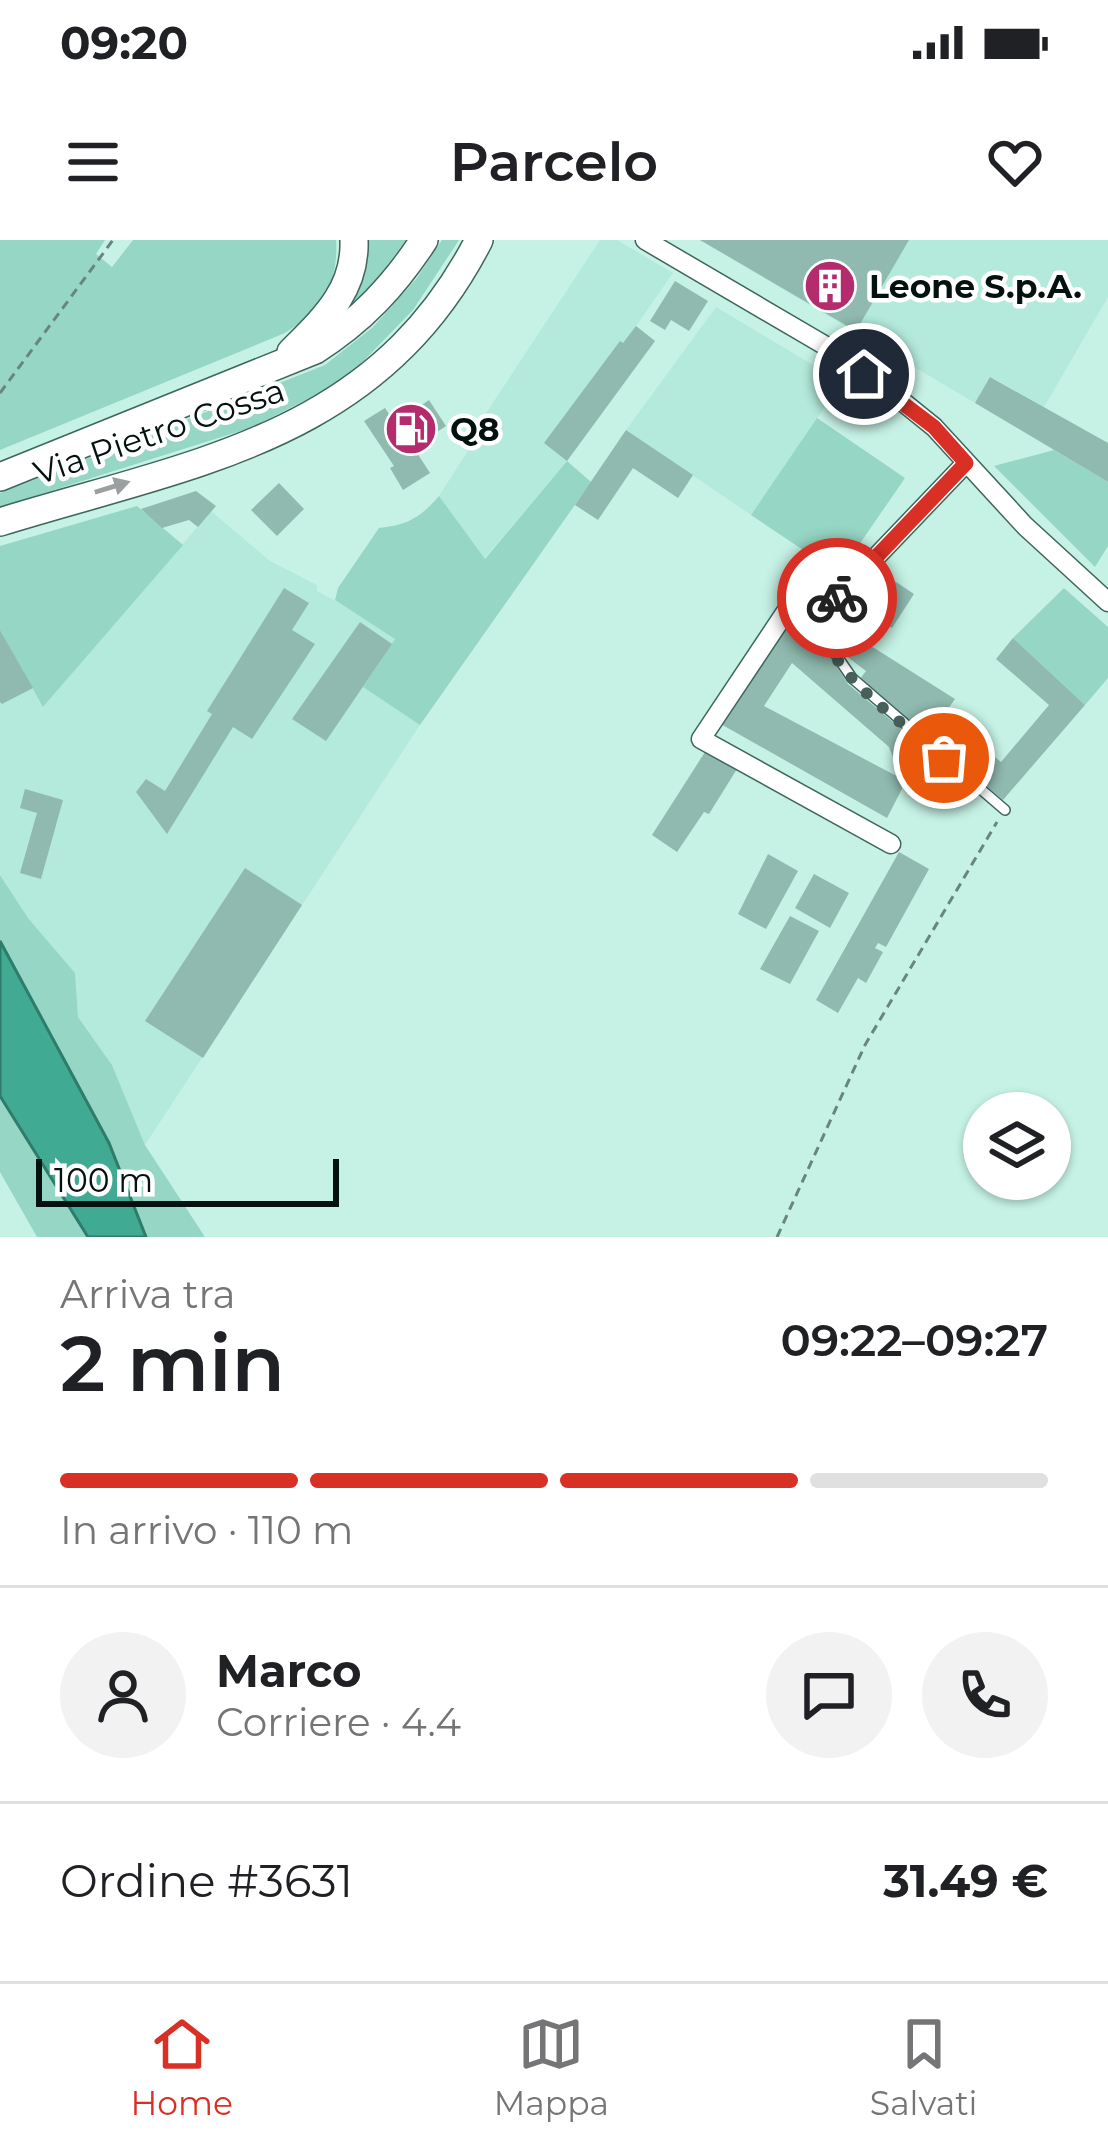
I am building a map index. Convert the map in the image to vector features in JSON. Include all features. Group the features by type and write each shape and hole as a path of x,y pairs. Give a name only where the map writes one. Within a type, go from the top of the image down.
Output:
{"main road":[{"path":"271,371 332,311 350,280 354,240"},
{"name":"Via Pietro Cossa","path":"0,477 271,371 346,331 399,277 424,240"},
{"name":"Via Pietro Cossa","path":"0,522 249,444 345,397 419,333 479,240"}],"street":[{"path":"645,240 831,349 934,427 1025,526 1108,602"},
{"path":"890,844 701,739 799,592 834,601 966,463"}],"lane":[{"path":"834,601 832,649 852,678 1005,811"}],"path":[{"path":"0,393 113,240"},
{"path":"776,1237 865,1045 963,874 1005,811"}],"shaded area":[{"path":"0,240 105,240 96,254 112,267 133,240 336,240 336,256 331,283 318,305 285,333 0,450"},
{"path":"364,240 406,240 372,286 342,313"},
{"path":"442,240 459,240 413,310 344,381 250,428 0,507 0,493 325,365 373,327 417,278"},
{"path":"600,240 617,240 673,273 636,326 655,341 567,461 484,559 439,496 475,430"},
{"path":"700,240 1108,240 1108,297 1044,407 991,377 975,403"},
{"path":"716,307 842,382 751,515 626,430"},
{"path":"817,418 905,478 839,574 751,515"},
{"path":"1054,450 1108,482 1108,546 1095,567 994,466"},
{"path":"567,461 591,482 420,725 363,687 395,639 335,600 338,588 379,528 412,519 439,496 485,559"},
{"path":"137,506 183,545 43,707 0,630 0,546"},
{"path":"211,511 270,561 317,585 317,591 370,619 395,639 363,687 420,725 145,1145 112,1065 78,1017 75,973 28,918 0,875 0,631 44,706"},
{"path":"1064,588 1108,627 1108,678 1085,705 1013,638"},
{"path":"0,875 28,918 75,973 78,1017 112,1065 145,1145 205,1237 146,1237 109,1143 0,941"},
{"path":"0,941 109,1143 146,1237 88,1237 0,1096"},
{"path":"0,1096 88,1237 37,1237 0,1172"}],"building":[{"name":"Leone S.p.A.","path":"700,240 909,240 856,331"},
{"path":"675,281 708,301 689,331 671,320 665,330 650,321"},
{"path":"636,326 655,341 567,461 544,443"},
{"path":"990,377 1108,443 1108,482 975,403"},
{"path":"429,400 446,426 434,434 430,429 410,442 430,473 403,490 390,468 394,466 364,421 385,408 395,423"},
{"path":"626,430 693,475 678,498 633,468 598,520 575,505"},
{"path":"279,483 304,509 277,536 251,510"},
{"path":"196,491 216,506 198,527 189,520 162,528 141,509"},
{"path":"878,570 914,594 892,628 875,618 867,631 845,618 861,587"},
{"path":"284,588 309,603 292,630 315,644 252,739 233,727 167,834 136,792 146,779 165,791 212,714 207,711"},
{"path":"360,622 392,644 326,741 292,719"},
{"path":"788,622 820,641 848,684 912,738 916,757 895,762 889,747 792,663 764,706 906,781 887,818 719,723"},
{"path":"0,630 33,688 2,704 0,702"},
{"path":"852,634 955,699 943,716 1001,762 1049,705 996,659 1013,638 1085,705 1003,800 860,679 866,671 841,652"},
{"path":"705,752 737,769 709,814 704,812 677,852 652,835"},
{"path":"25,789 63,800 41,879 20,873 37,813 20,808"},
{"path":"899,852 929,869 886,947 878,943 875,948 883,952 866,983 858,978 838,1013 816,1000"},
{"path":"768,854 798,871 766,929 738,914"},
{"path":"245,868 302,905 203,1058 145,1021"},
{"path":"814,874 849,893 830,928 795,908"},
{"path":"790,916 819,931 790,984 760,969"}],"way so far":[{"path":"837,598 832,649 836,657 852,678 944,758"}],"place":[{"name":"Leone S.p.A.","path":"830,286"},
{"name":"Q8","path":"411,429"}],"route":[{"path":"837,598 966,463 934,427 864,374"}]}
